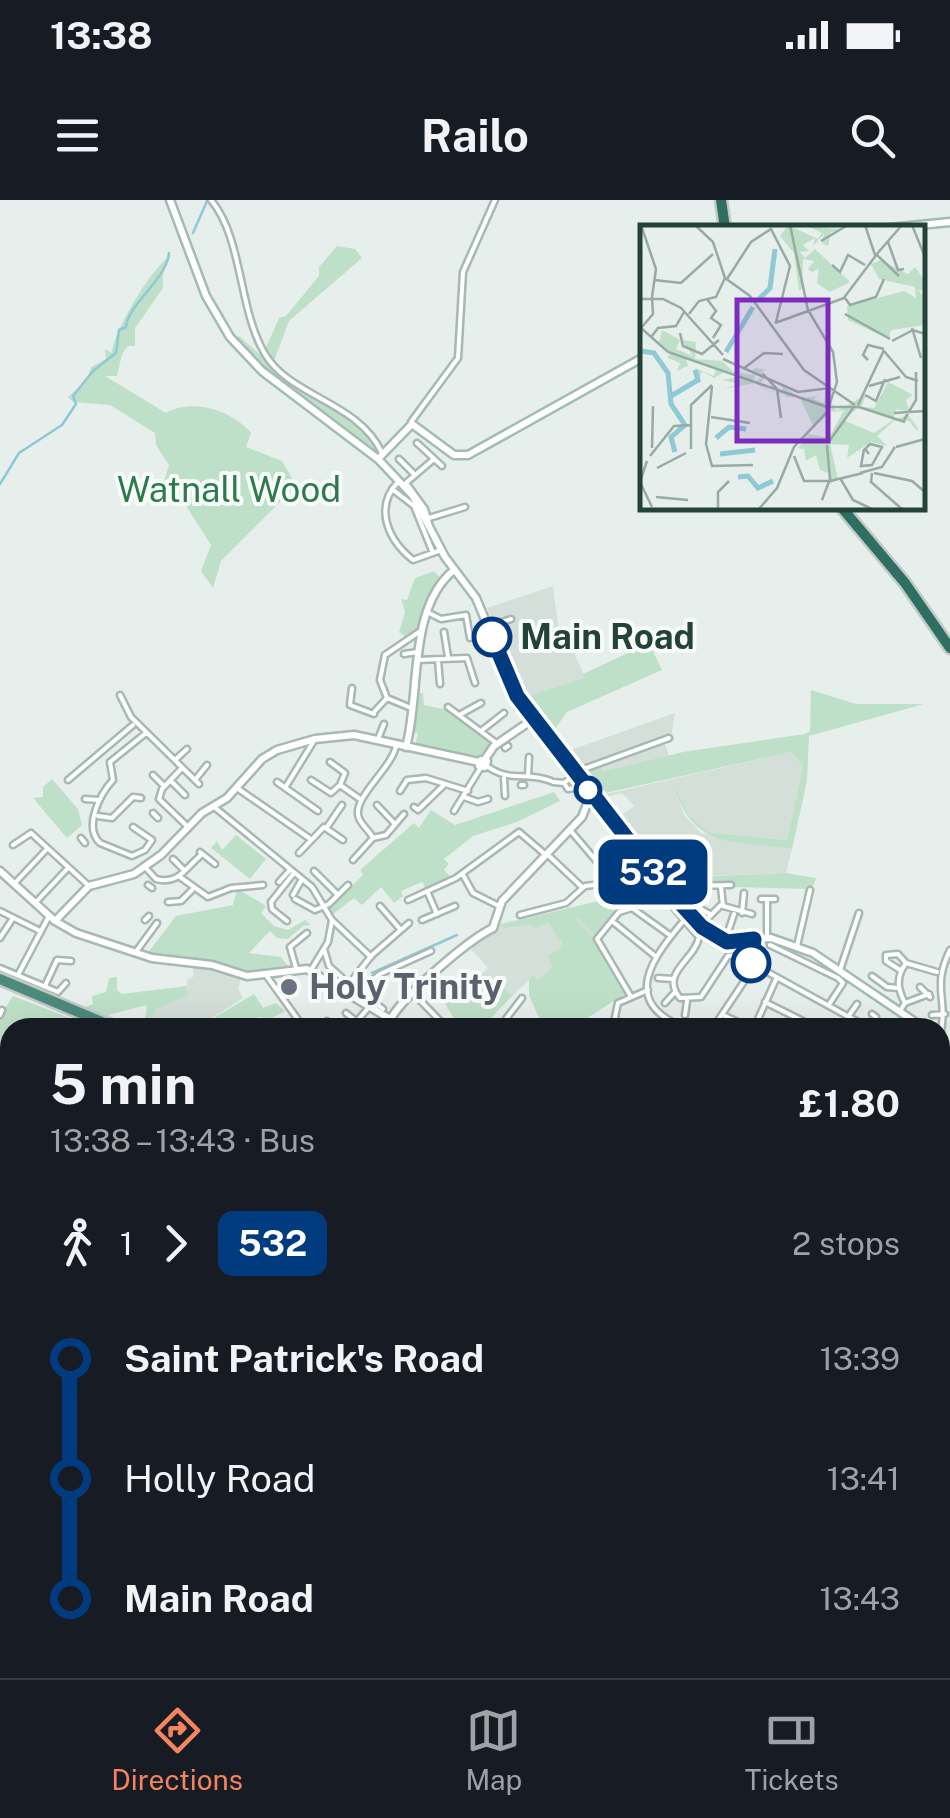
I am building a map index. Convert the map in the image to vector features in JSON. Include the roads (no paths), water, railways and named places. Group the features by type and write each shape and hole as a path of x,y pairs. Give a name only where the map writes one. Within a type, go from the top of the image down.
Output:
{"highway":[{"path":"718,200 722,225"},
{"path":"844,510 905,583 950,648"},
{"path":"852,510 950,636"},
{"path":"0,980 93,1018"},
{"path":"0,980 84,1018"}],"main road":[{"path":"170,200 206,296 232,339 262,372 380,456 403,483 430,527 437,552 476,598 507,680 672,900 715,937 735,943 754,939 797,946 840,970 905,1018"},
{"path":"920,225 950,222"},
{"path":"380,456 409,425 420,427 454,455 465,456 640,359"},
{"path":"406,748 415,710 411,655 445,578 454,570"},
{"path":"52,919 89,886 145,867 237,788 262,759 277,750 314,738 344,735 483,764 535,718"},
{"path":"393,1018 413,992 473,938 496,925 499,906 584,814 592,794"},
{"path":"0,871 52,919 135,953 247,976 304,969 376,1008 384,1018"}],"street":[{"path":"211,200 223,218 249,314 266,356 369,430 380,456"},
{"path":"409,425 458,358 462,272 495,200"},
{"path":"416,442 442,466"},
{"path":"392,489 414,506 437,552 418,561 410,559 390,534 385,510 392,489 434,459"},
{"path":"399,460 414,474"},
{"path":"403,483 429,518 430,527"},
{"path":"429,518 466,506"},
{"path":"429,614 441,619 467,614 470,637 478,634"},
{"path":"488,626 511,619"},
{"path":"415,710 387,698 380,680 386,654 420,632"},
{"path":"445,635 448,659"},
{"path":"411,655 438,660 469,659 474,683"},
{"path":"438,660 440,684"},
{"path":"354,690 348,705 373,714 387,698"},
{"path":"120,694 130,716 197,782 206,765"},
{"path":"461,714 482,703"},
{"path":"448,707 456,708 504,746"},
{"path":"481,731 501,713"},
{"path":"68,780 131,727"},
{"path":"377,742 384,728"},
{"path":"93,836 98,800 114,776 110,762 146,733"},
{"path":"285,788 314,738"},
{"path":"565,787 576,776 668,738"},
{"path":"134,741 142,750"},
{"path":"114,742 121,751"},
{"path":"373,838 358,816 360,799 376,782 396,746"},
{"path":"174,761 187,749"},
{"path":"523,786 529,757"},
{"path":"313,780 330,793 340,785 345,772 332,764"},
{"path":"455,809 483,764 504,778 525,776 575,788"},
{"path":"182,768 159,796 164,807 188,828"},
{"path":"367,774 376,782"},
{"path":"153,776 164,786"},
{"path":"400,792 411,778 444,784 485,799"},
{"path":"503,794 504,778"},
{"path":"170,780 186,795"},
{"path":"278,782 318,811"},
{"path":"414,807 418,810 430,802 444,784"},
{"path":"340,785 360,799"},
{"path":"237,788 309,838"},
{"path":"98,816 112,818 133,797 141,796"},
{"path":"84,800 98,800"},
{"path":"377,804 395,824"},
{"path":"299,853 342,805"},
{"path":"212,806 302,880 370,957"},
{"path":"156,815 164,807"},
{"path":"355,860 373,838 386,835 403,817"},
{"path":"93,836 132,856 145,850 152,840 132,826"},
{"path":"327,826 344,839 337,846"},
{"path":"570,830 610,876 610,883"},
{"path":"14,844 28,832 89,886"},
{"path":"408,900 462,874 484,853 519,832 584,888"},
{"path":"84,840 93,836"},
{"path":"15,883 48,848"},
{"path":"145,850 154,860"},
{"path":"145,867 152,884 180,878 201,855 216,864"},
{"path":"173,858 185,871"},
{"path":"35,902 68,868"},
{"path":"279,882 292,871"},
{"path":"285,921 271,902 292,871"},
{"path":"314,871 337,894"},
{"path":"462,874 472,892 499,906"},
{"path":"180,878 192,890 212,897 231,888 260,886"},
{"path":"302,880 294,897 312,910 326,908 348,885"},
{"path":"520,915 528,909 564,904 584,888 610,883 624,892 660,881"},
{"path":"687,1000 675,992 673,979 698,942 672,900 688,886 727,885 722,904 710,916 700,908"},
{"path":"171,901 184,900 192,890"},
{"path":"797,946 810,890"},
{"path":"427,891 437,914"},
{"path":"742,895 742,913"},
{"path":"775,900 764,900 772,942 838,978 842,984 830,1002"},
{"path":"722,904 734,912 752,914"},
{"path":"422,920 455,906"},
{"path":"382,907 401,930"},
{"path":"630,995 597,939 624,910 637,909 671,936"},
{"path":"0,911 40,931"},
{"path":"734,912 727,934 738,936"},
{"path":"840,970 859,912"},
{"path":"0,938 14,918"},
{"path":"135,953 156,924 147,918"},
{"path":"332,918 324,950 328,965 376,1008 362,1018"},
{"path":"19,973 40,931 52,919"},
{"path":"665,1018 655,1008 648,990 654,956 686,919"},
{"path":"612,921 654,956"},
{"path":"349,984 370,957 409,923"},
{"path":"306,933 290,946 304,969 324,950"},
{"path":"719,1018 751,964 754,939"},
{"path":"297,940 302,946"},
{"path":"944,1018 938,979 950,950"},
{"path":"358,992 380,974 429,951"},
{"path":"687,1000 704,994 728,956 752,954"},
{"path":"900,970 886,962 886,956 898,954 906,963 937,971"},
{"path":"44,987 57,960 72,960"},
{"path":"904,1003 898,988 900,970 906,963"},
{"path":"751,964 856,1018"},
{"path":"0,968 58,992 66,983"},
{"path":"266,975 295,1018"},
{"path":"757,1018 777,976"},
{"path":"873,978 898,988"},
{"path":"660,979 673,979"},
{"path":"898,1014 904,1003 929,996 920,987"},
{"path":"616,1018 618,1003 648,990"},
{"path":"413,992 438,1018"},
{"path":"666,1003 675,992"},
{"path":"507,1018 521,999 514,996"},
{"path":"685,1015 687,1000"},
{"path":"765,1002 798,1018"},
{"path":"850,1014 858,1004"},
{"path":"346,1012 353,1018"},
{"path":"721,1014 730,1018"},
{"path":"932,1015 945,1014"}],"waterway":[{"path":"193,233 207,201"},
{"path":"0,484 19,453 62,425 76,404 73,396 93,371 116,353 119,330 126,327 133,309 162,272 169,253"},
{"path":"372,973 457,935"}],"place":[{"name":"Main Road","path":"492,637"},
{"name":"Holy Trinity","path":"289,987"}],"park label":[{"name":"Watnall Wood","path":"229,490"}]}
